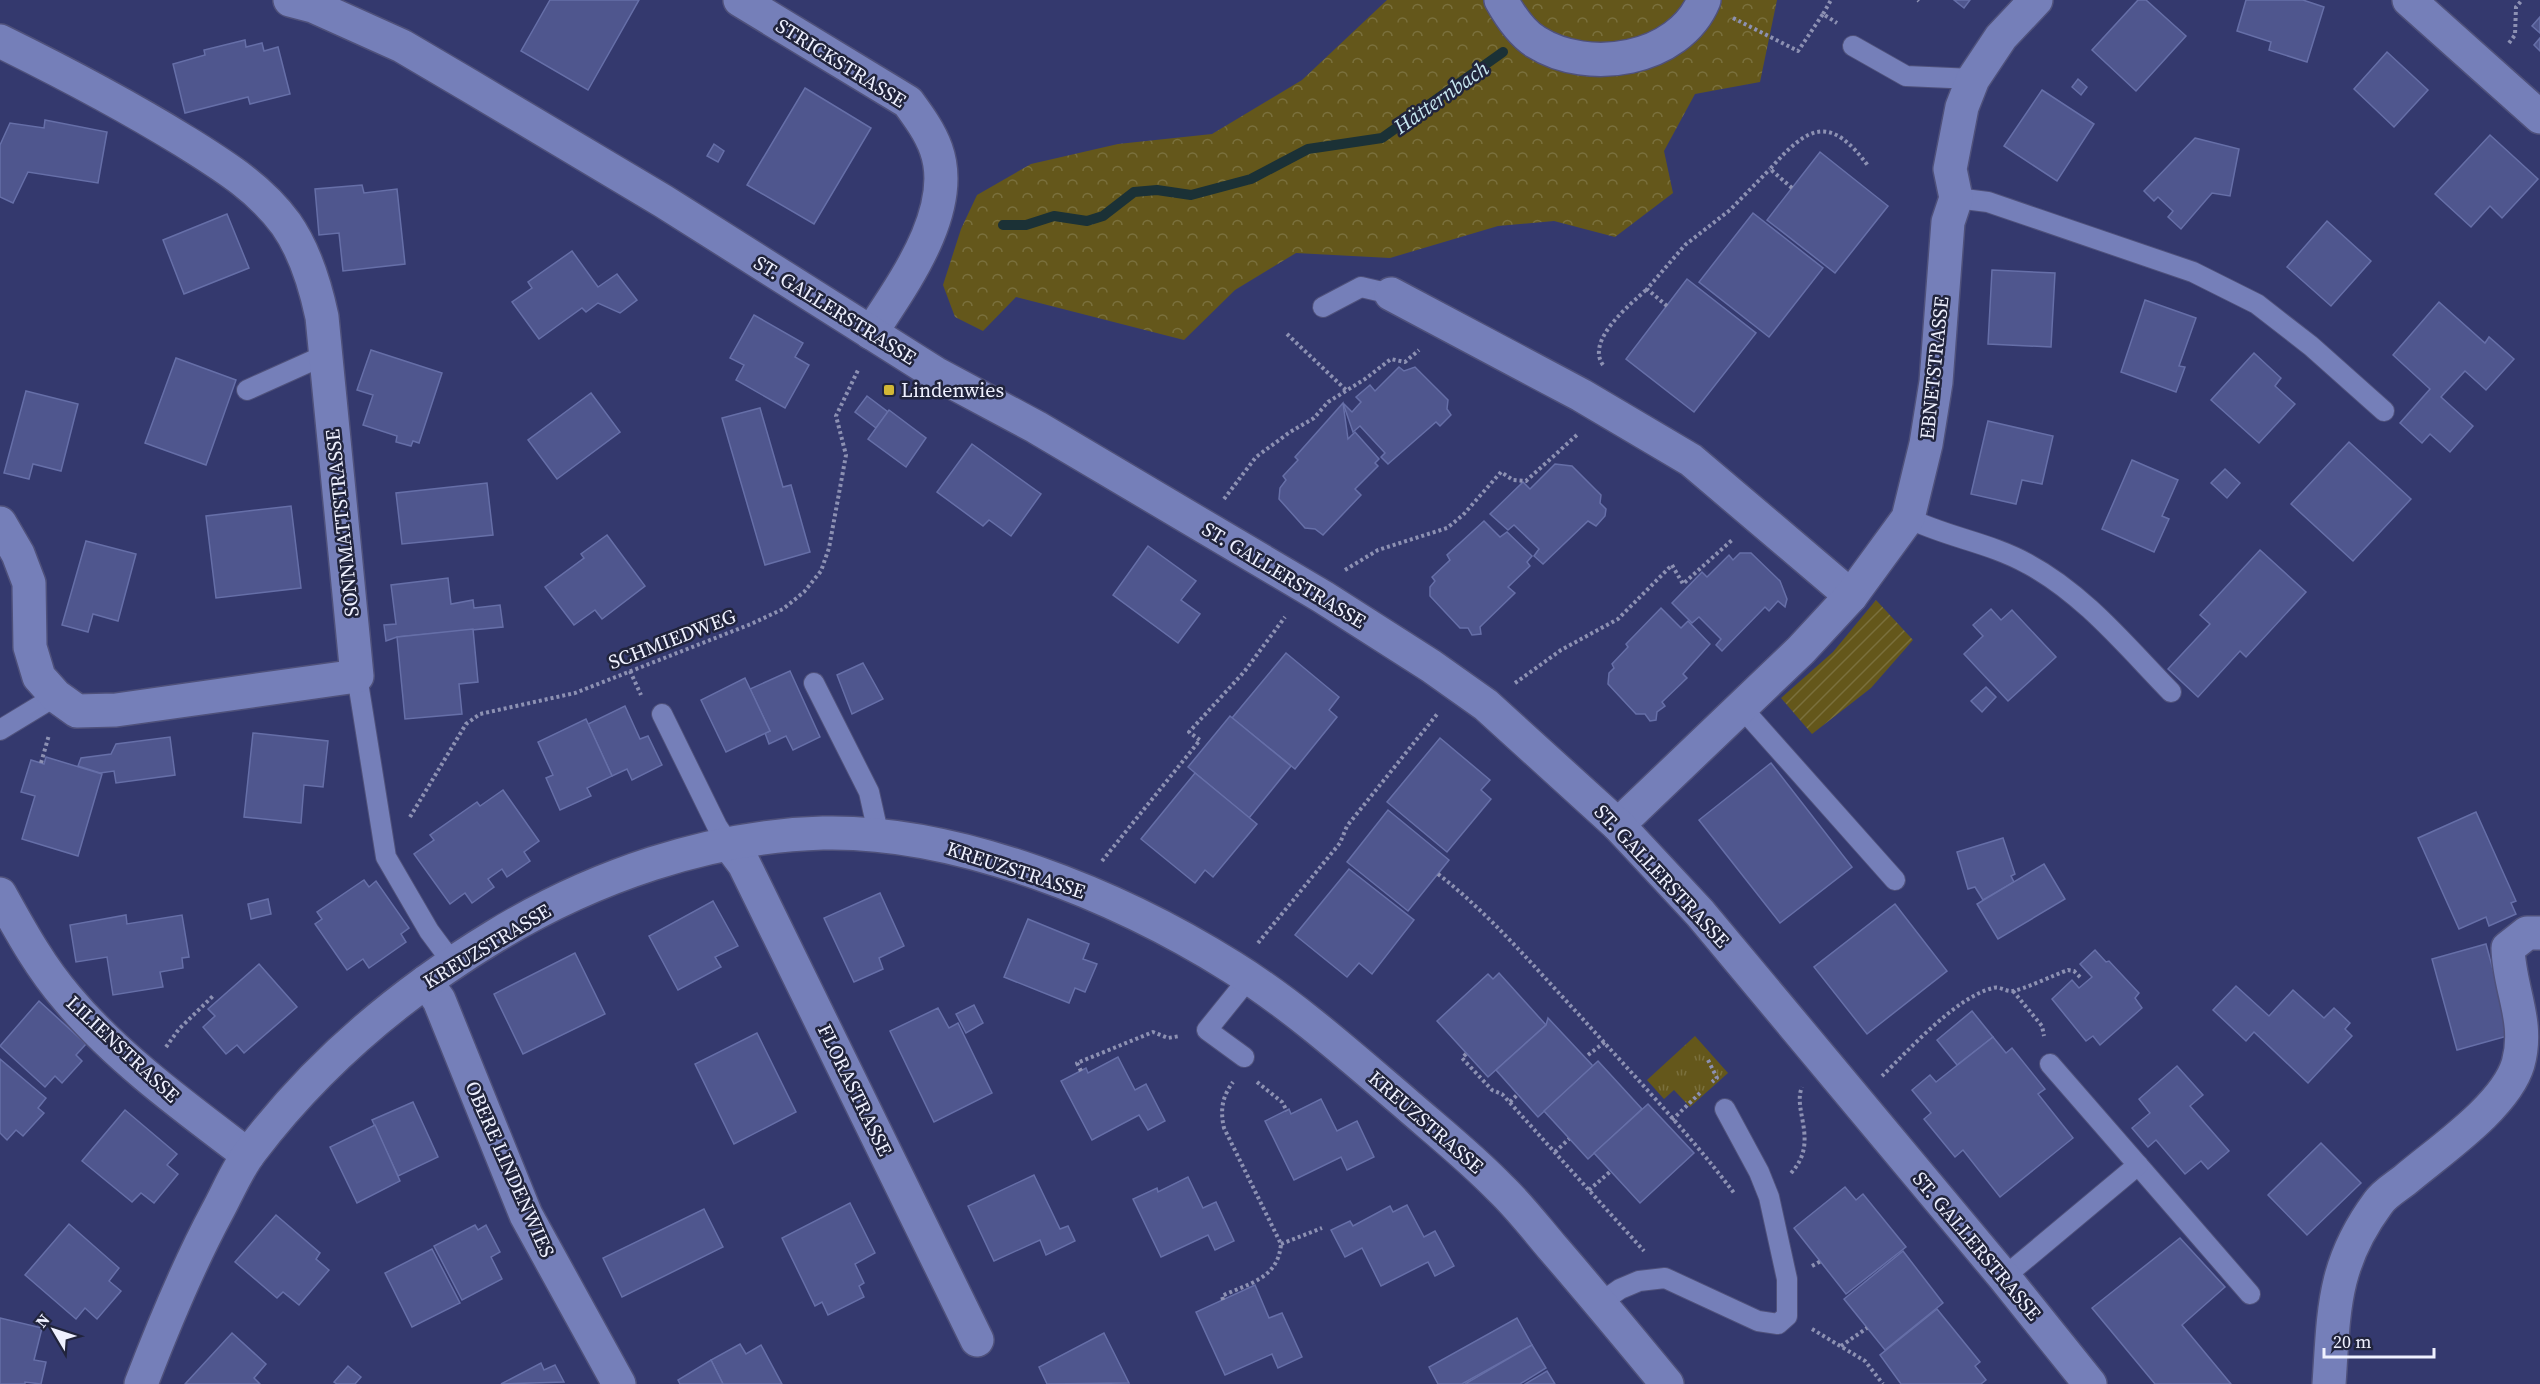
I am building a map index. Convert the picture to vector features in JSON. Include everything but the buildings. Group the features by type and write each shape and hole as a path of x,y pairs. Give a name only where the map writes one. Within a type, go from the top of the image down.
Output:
{"street":[{"name":"ST. GALLERSTRASSE","path":"290,0 313,6 402,46 663,201 935,373 1065,444 1323,597 1431,666 1486,705 1618,825 1779,1006 2090,1384"},
{"name":"STRICKSTRASSE","path":"740,0 908,102 924,124 937,151 941,190 927,241 870,333"},
{"path":"1501,0 1511,18 1535,42 1572,58 1610,58 1652,51 1680,34 1704,2"},
{"name":"EBNETSTRASSE","path":"1618,825 1802,650 1851,596 1908,518 1926,444 1936,382 1948,222 1956,198 1950,169 1962,107 1973,79 2001,37 2036,0"},
{"path":"2409,0 2540,117"},
{"name":"SONNMATTSTRASSE","path":"0,41 94,87 221,165 259,191 287,225 314,280 322,317 357,676"},
{"path":"1391,294 1605,409 1691,460 1851,596"},
{"path":"0,523 18,554 29,583 30,647 39,676 56,696 77,711 98,712 357,676"},
{"name":"KREUZSTRASSE","path":"141,1384 182,1280 248,1155 328,1063 365,1028 452,962 523,919 572,896 657,862 729,844 826,833 879,837 936,834 995,859 1074,886 1195,945 1241,973 1344,1050 1504,1191 1667,1384"},
{"name":"FLORASTRASSE","path":"729,844 750,874 977,1340"},
{"name":"LILIENSTRASSE","path":"0,894 35,956 67,999 146,1074 248,1155"},
{"path":"2329,1384 2335,1304 2341,1270 2379,1202 2478,1120 2504,1088 2517,1065 2524,1031 2509,968 2508,948 2528,933 2540,933"},
{"name":"OBERE LINDENWIES","path":"426,982 439,1000 526,1215 619,1384"}],"lane":[{"path":"1853,46 1906,76 1973,79"},
{"path":"1956,198 1988,202 2193,273 2243,296 2258,304 2311,346 2384,411"},
{"path":"1323,307 1361,287 1391,294"},
{"path":"247,390 324,355"},
{"path":"1908,518 1930,529 2026,562 2054,579 2091,611 2171,692"},
{"path":"357,676 386,857 429,931 452,962"},
{"path":"814,683 869,792 879,837"},
{"path":"0,730 56,696"},
{"path":"1741,707 1895,880"},
{"path":"662,714 717,826 729,844"},
{"path":"1241,973 1207,1030 1242,1065"},
{"path":"2050,1064 2250,1294"},
{"path":"1600,1303 1620,1289 1639,1281 1665,1278 1758,1321 1778,1324 1787,1316 1787,1279 1769,1197 1760,1172 1725,1109"},
{"path":"2004,1277 2138,1165"}],"path":[{"path":"1704,2 1798,51 1831,0"},
{"path":"2515,35 2516,7 2522,0"},
{"path":"1823,14 1849,31 1853,46"},
{"path":"1606,369 1600,361 1600,342 1614,321 1647,289 1685,245 1730,210 1786,149 1811,131 1834,133 1857,151 1869,167"},
{"path":"1770,169 1792,188"},
{"path":"1647,289 1667,306"},
{"path":"1220,504 1256,457 1314,418 1328,402 1365,379 1391,359 1405,362 1449,325"},
{"path":"1287,334 1346,390"},
{"name":"SCHMIEDWEG","path":"386,857 466,724 480,714 575,693 751,624 783,609 804,592 820,571 829,548 846,455 836,416 859,368"},
{"path":"1337,577 1354,562 1378,550 1447,528 1463,515 1501,472 1513,480 1526,481 1605,409"},
{"path":"1513,684 1562,650 1618,619 1672,565 1683,584 1757,517"},
{"path":"1074,886 1098,865 1200,740 1189,732 1244,672 1291,609"},
{"path":"630,671 640,694"},
{"path":"1241,973 1253,950 1340,843 1347,826 1442,708"},
{"path":"1438,874 1475,902 1605,1042 1738,1197 1755,1209 1798,1166 1805,1135 1798,1095 1805,1078"},
{"path":"1875,1083 1932,1027 1961,1004 1995,987 2013,991 2068,970 2074,970 2081,978"},
{"path":"2013,991 2042,1026 2050,1064"},
{"path":"146,1074 179,1029 214,995"},
{"path":"1081,1071 1077,1063 1153,1032 1168,1038 1207,1030"},
{"path":"1588,1055 1605,1042"},
{"path":"1466,1054 1462,1058 1492,1090 1502,1094 1643,1250"},
{"path":"1708,1060 1717,1078 1709,1084"},
{"path":"1223,1300 1221,1296 1270,1274 1280,1259 1281,1244 1232,1148 1220,1112 1224,1098 1242,1065"},
{"path":"1263,1086 1282,1102 1287,1111"},
{"path":"1672,1120 1702,1092"},
{"path":"1509,1102 1518,1094"},
{"path":"1555,1152 1569,1139"},
{"path":"1588,1190 1611,1171"},
{"path":"1281,1244 1322,1228"},
{"path":"1787,1316 1865,1361 1883,1384"},
{"path":"1841,1346 1867,1328"}],"green space":[{"path":"1387,0 1777,0 1760,82 1695,94 1664,151 1673,193 1615,237 1554,221 1498,226 1390,258 1296,253 1235,290 1184,340 1016,297 983,331 955,317 943,285 961,229 977,195 1031,164 1118,144 1212,134 1302,80"},
{"path":"1876,600 1913,640 1871,688 1812,734 1781,698 1833,652"},
{"path":"1695,1036 1728,1073 1690,1107 1674,1090 1664,1099 1647,1080"}],"waterway":[{"name":"Hätternbach","path":"1003,225 1026,225 1054,216 1087,221 1103,216 1134,192 1157,190 1191,195 1251,179 1308,149 1382,138 1503,52"}],"place":[{"name":"Lindenwies","path":"889,390"}]}
